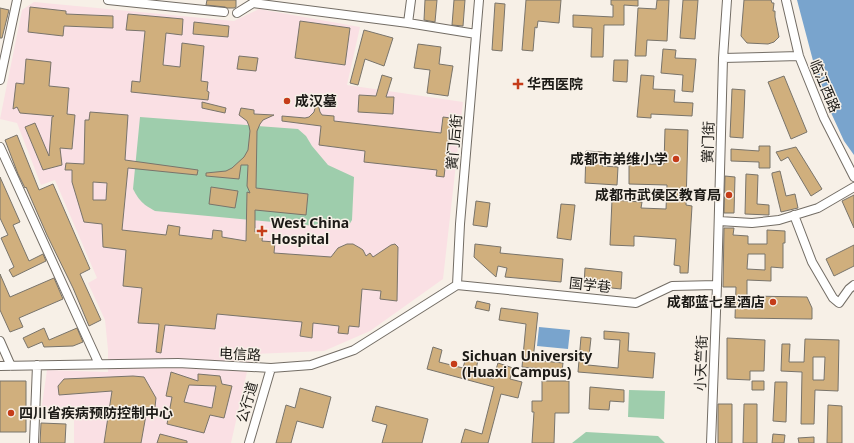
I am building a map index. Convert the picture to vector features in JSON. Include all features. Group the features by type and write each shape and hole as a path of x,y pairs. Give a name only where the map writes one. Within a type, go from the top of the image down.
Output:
{"street":[{"path":"0,80 17,0"},
{"path":"108,0 224,12"},
{"path":"408,23 411,0"},
{"name":"黉门后街","path":"456,285 479,0"},
{"name":"黉门街","path":"717,285 723,58 727,0"},
{"name":"临江西路","path":"786,0 799,56 824,118 854,177"},
{"path":"237,13 253,3 408,23 476,34"},
{"path":"723,58 799,56"},
{"path":"0,147 99,364"},
{"path":"719,221 752,223 779,220 818,208 854,187"},
{"path":"794,215 812,262 833,298 839,303 849,289 854,285"},
{"name":"国学巷","path":"456,285 636,303 672,286 717,285"},
{"name":"电信路","path":"0,366 178,363 271,368 311,364 354,350 456,285"},
{"name":"小天竺街","path":"711,443 717,285"},
{"path":"0,341 11,366"},
{"path":"34,443 37,365"},
{"name":"公行道","path":"249,443 271,368"}],"shaded area":[{"name":"West China Hospital","path":"34,2 234,21 259,9 360,27 347,85 463,102 443,279 370,331 324,351 251,354 231,443 74,443 74,414 41,412 47,370 108,372 108,350 105,320 88,283 97,278 55,180 41,185 17,123 0,119 22,10"}],"green space":[{"path":"140,117 298,129 306,136 312,146 328,165 354,177 352,220 349,225 338,228 155,211 142,202 133,189"},
{"path":"629,390 665,391 664,419 628,417"},
{"path":"586,432 658,436 665,443 572,443"}],"water":[{"path":"797,0 854,0 854,155 844,141 821,91"},
{"path":"539,327 570,330 568,349 537,346"}],"building":[{"path":"207,0 236,0 236,7 227,8 206,5"},
{"path":"425,0 437,0 435,22 424,20"},
{"path":"454,0 465,0 463,26 452,25"},
{"path":"526,0 561,0 559,23 538,21 537,28 535,27 533,51 522,50"},
{"path":"611,0 638,0 638,6 624,5 624,25 604,25 603,57 591,57 592,28 573,27 573,15 613,17 613,5 611,5"},
{"path":"657,0 669,0 667,41 647,40 646,56 635,56 638,8 656,9"},
{"path":"683,0 698,0 695,39 680,38"},
{"path":"744,0 771,0 772,3 774,3 773,11 775,11 779,37 774,42 768,44 747,43 741,36"},
{"path":"495,3 505,4 502,51 492,50"},
{"path":"30,7 66,11 66,14 113,16 113,28 64,26 63,36 28,32"},
{"path":"0,8 9,10 2,38 0,38"},
{"path":"128,14 183,19 182,35 166,33 163,65 180,67 182,43 204,46 201,81 208,82 208,100 131,92 132,81 140,82 145,31 126,30"},
{"path":"300,21 350,28 345,65 295,58"},
{"path":"194,22 229,26 228,37 193,34"},
{"path":"364,30 393,38 384,66 365,59 358,85 350,83"},
{"path":"418,44 441,47 439,64 453,66 448,96 427,93 430,70 414,68"},
{"path":"663,49 676,50 675,58 696,59 693,92 682,91 683,75 661,73"},
{"path":"239,56 258,58 256,71 237,69"},
{"path":"26,59 51,62 49,86 69,88 67,114 75,115 72,149 60,148 62,165 43,170 25,127 35,123 49,156 52,117 54,116 20,113 17,107 13,109 16,83 24,84"},
{"path":"614,60 628,60 627,82 613,81"},
{"path":"382,75 392,78 386,97 394,97 393,114 358,112 359,95 376,96"},
{"path":"641,75 654,76 653,89 675,90 674,102 693,103 692,116 651,114 651,118 637,117"},
{"path":"784,76 807,132 791,139 768,82"},
{"path":"732,89 745,90 743,138 730,137"},
{"path":"317,100 322,115 334,116 334,121 441,133 443,117 451,118 444,177 436,176 437,170 364,162 365,151 319,145 321,126 282,121 282,116 309,117 314,112"},
{"path":"202,102 226,108 225,113 202,108"},
{"path":"241,108 254,110 254,114 274,115 263,120 257,131 256,188 308,194 306,215 255,210 255,232 263,232 262,241 275,242 274,253 331,257 338,248 347,244 353,244 363,250 366,256 370,253 373,257 395,244 398,247 397,301 380,299 381,291 362,289 359,327 349,326 348,334 338,333 339,326 313,323 312,338 300,336 302,322 217,314 215,329 165,325 161,353 156,352 159,324 138,323 142,288 123,286 126,250 103,247 102,224 84,222 72,182 72,170 65,170 66,163 84,164 85,120 89,120 90,112 128,115 125,160 198,170 197,175 128,168 122,230 166,235 168,225 180,227 179,235 212,239 213,230 222,231 222,237 246,241 247,192 250,193 247,186 248,165 241,165 239,179 206,176 206,173 226,171 232,168 244,157 248,150 250,131 249,126 247,121 239,115","holes":["93,182 107,183 106,200 93,200"]},
{"path":"665,129 688,130 686,205 692,206 688,273 680,273 680,266 674,265 676,239 634,236 634,246 610,245 612,200 642,202 641,208 666,209 667,185 629,184 629,155 642,155 641,164 664,164"},
{"path":"17,135 39,190 53,184 90,269 80,274 101,320 89,326 26,187 25,188 18,174 5,140"},
{"path":"759,146 770,146 770,168 759,168 759,162 731,161 731,149 759,151"},
{"path":"796,147 822,189 811,196 788,157 781,161 776,152"},
{"path":"586,151 603,152 602,166 618,167 617,185 585,183"},
{"path":"780,171 786,196 795,194 798,208 781,212 772,175 772,173"},
{"path":"746,174 758,175 757,204 769,205 769,215 745,214"},
{"name":"成都市武侯区教育局","path":"725,176 735,177 734,213 724,213"},
{"path":"0,177 20,222 13,225 29,261 43,254 46,261 13,277 9,270 14,267 1,238 8,235 0,218"},
{"path":"211,187 238,191 235,208 209,204"},
{"path":"854,195 854,228 842,201"},
{"path":"476,201 490,203 487,227 473,225"},
{"path":"561,204 575,205 571,240 557,238"},
{"path":"724,228 734,228 733,235 748,236 748,244 767,244 767,230 785,231 785,243 783,243 783,268 771,267 771,281 747,280 747,296 807,297 812,308 812,319 735,318 736,287 723,287","holes":["748,254 765,254 765,270 747,269"]},
{"path":"475,244 501,247 500,253 563,259 561,282 505,277 507,268 498,266 496,277 474,257"},
{"path":"854,245 854,266 834,276 826,259"},
{"path":"585,268 622,272 621,289 584,285"},
{"path":"0,274 10,297 54,278 63,299 19,318 23,327 10,332 0,310"},
{"path":"477,301 490,304 489,311 475,308"},
{"path":"501,308 538,313 533,360 563,363 562,371 522,367 526,324 499,320"},
{"path":"44,328 49,340 77,328 83,342 73,346 44,347 42,342 28,348 23,338"},
{"path":"604,331 629,333 628,351 655,353 653,378 578,372 581,337 591,338 588,365 618,368 620,340 604,339"},
{"path":"727,338 765,340 764,371 750,371 750,380 727,379"},
{"path":"805,339 839,340 838,391 815,390 814,424 801,424 802,372 781,371 782,344 790,344 789,362 804,362","holes":["813,357 825,357 824,380 813,380"]},
{"path":"433,347 442,350 439,362 463,368 466,357 478,360 475,374 493,379 498,363 513,368 510,379 522,382 518,398 501,394 488,443 461,443 465,429 482,434 494,387 427,369"},
{"path":"171,372 198,381 198,374 220,376 222,384 232,386 224,418 210,415 204,433 167,424 172,397 166,396","holes":["189,385 216,386 212,408 184,402"]},
{"path":"133,376 144,377 156,398 154,416 146,415 141,443 104,443 112,391 59,395 58,386 64,379"},
{"path":"0,381 26,381 26,432 0,432"},
{"path":"542,381 569,381 569,413 555,413 554,443 532,443 534,412 532,412 532,401 542,401"},
{"path":"752,381 764,381 764,390 752,390"},
{"path":"775,382 787,382 786,422 773,421"},
{"path":"590,387 624,390 624,402 610,401 609,410 589,409"},
{"path":"300,388 331,397 323,428 297,421 291,443 276,443 286,405 295,408"},
{"path":"718,404 732,404 732,443 718,443"},
{"path":"744,404 757,404 757,443 743,443"},
{"path":"828,405 842,406 842,443 827,443"},
{"path":"376,406 428,419 422,443 382,443 387,425 372,421"},
{"path":"41,423 66,424 65,443 40,443"},
{"path":"160,434 187,441 187,443 157,443"},
{"path":"773,434 785,435 784,443 772,443"},
{"path":"814,437 814,443 799,443 798,438"}],"place":[{"name":"华西医院","path":"518,84"},
{"name":"成汉墓","path":"287,101"},
{"name":"成都市弟维小学","path":"676,159"},
{"name":"成都市武侯区教育局","path":"729,195"},
{"name":"West China Hospital","path":"262,231"},
{"name":"成都蓝七星酒店","path":"773,302"},
{"name":"Sichuan University (Huaxi Campus)","path":"454,364"},
{"name":"四川省疾病预防控制中心","path":"11,413"}]}
